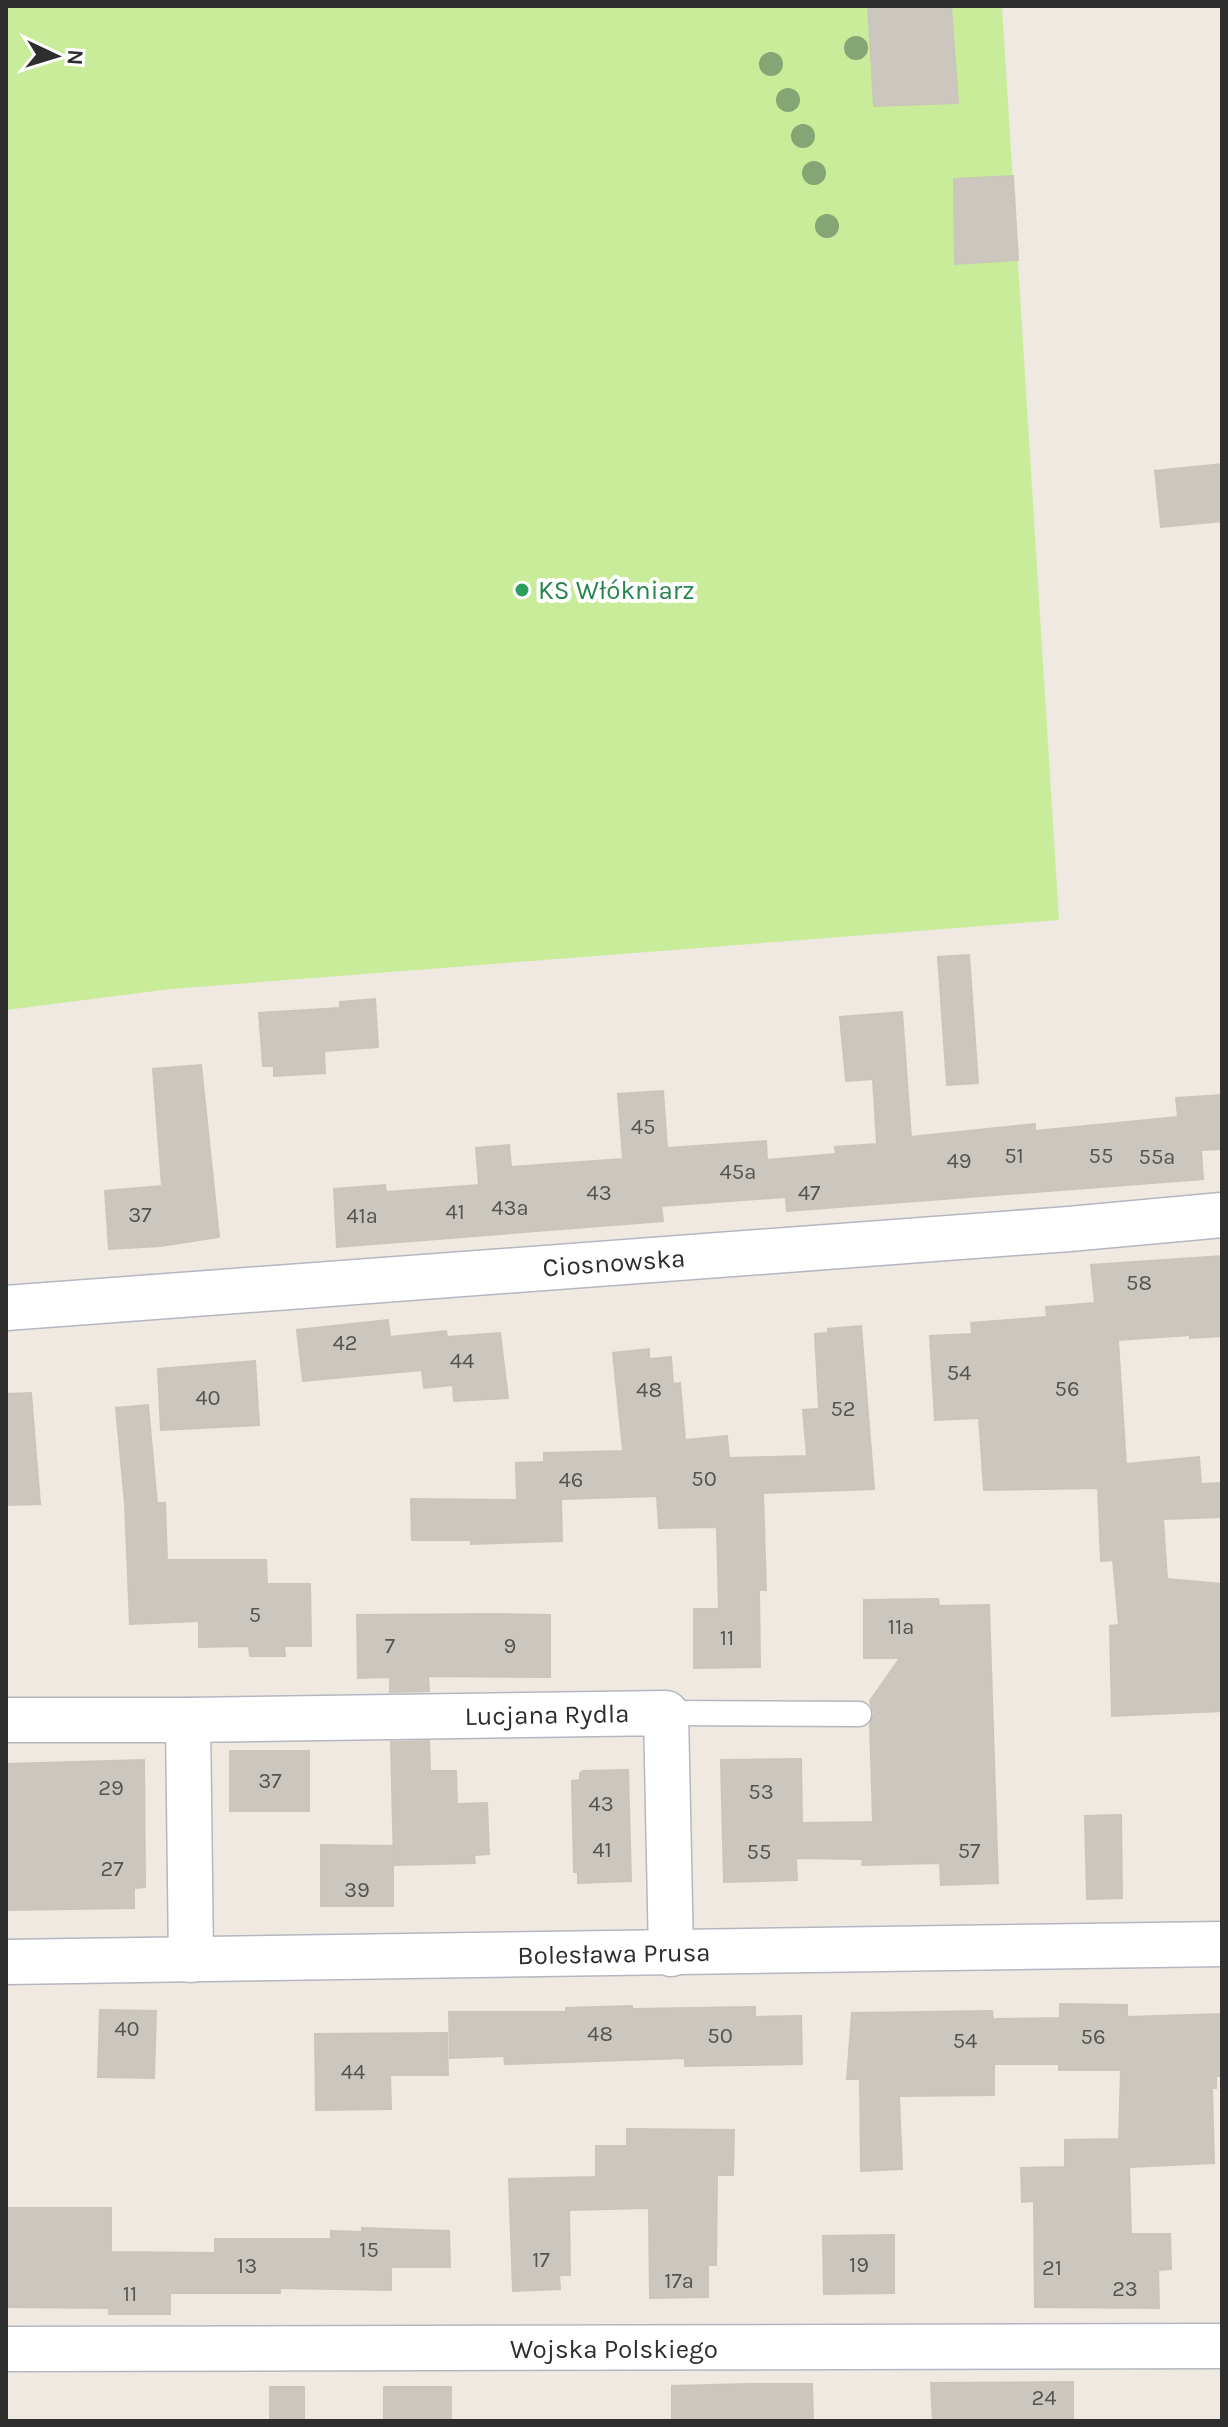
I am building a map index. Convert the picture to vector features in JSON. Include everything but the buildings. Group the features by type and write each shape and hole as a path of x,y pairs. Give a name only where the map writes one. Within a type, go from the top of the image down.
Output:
{"street":[{"name":"Ciosnowska","path":"6,1308 1222,1215"},
{"name":"Lucjana Rydla","path":"6,1720 666,1713 671,1954"},
{"path":"188,1720 191,1960"},
{"name":"Bolesława Prusa","path":"6,1962 1222,1944"},
{"name":"Wojska Polskiego","path":"6,2349 1222,2346"}],"lane":[{"path":"666,1713 859,1714"}],"green space":[{"name":"KS Włókniarz","path":"6,6 1002,6 1059,920 171,989 6,1010"}],"place":[{"name":"KS Włókniarz","path":"522,590"}]}
